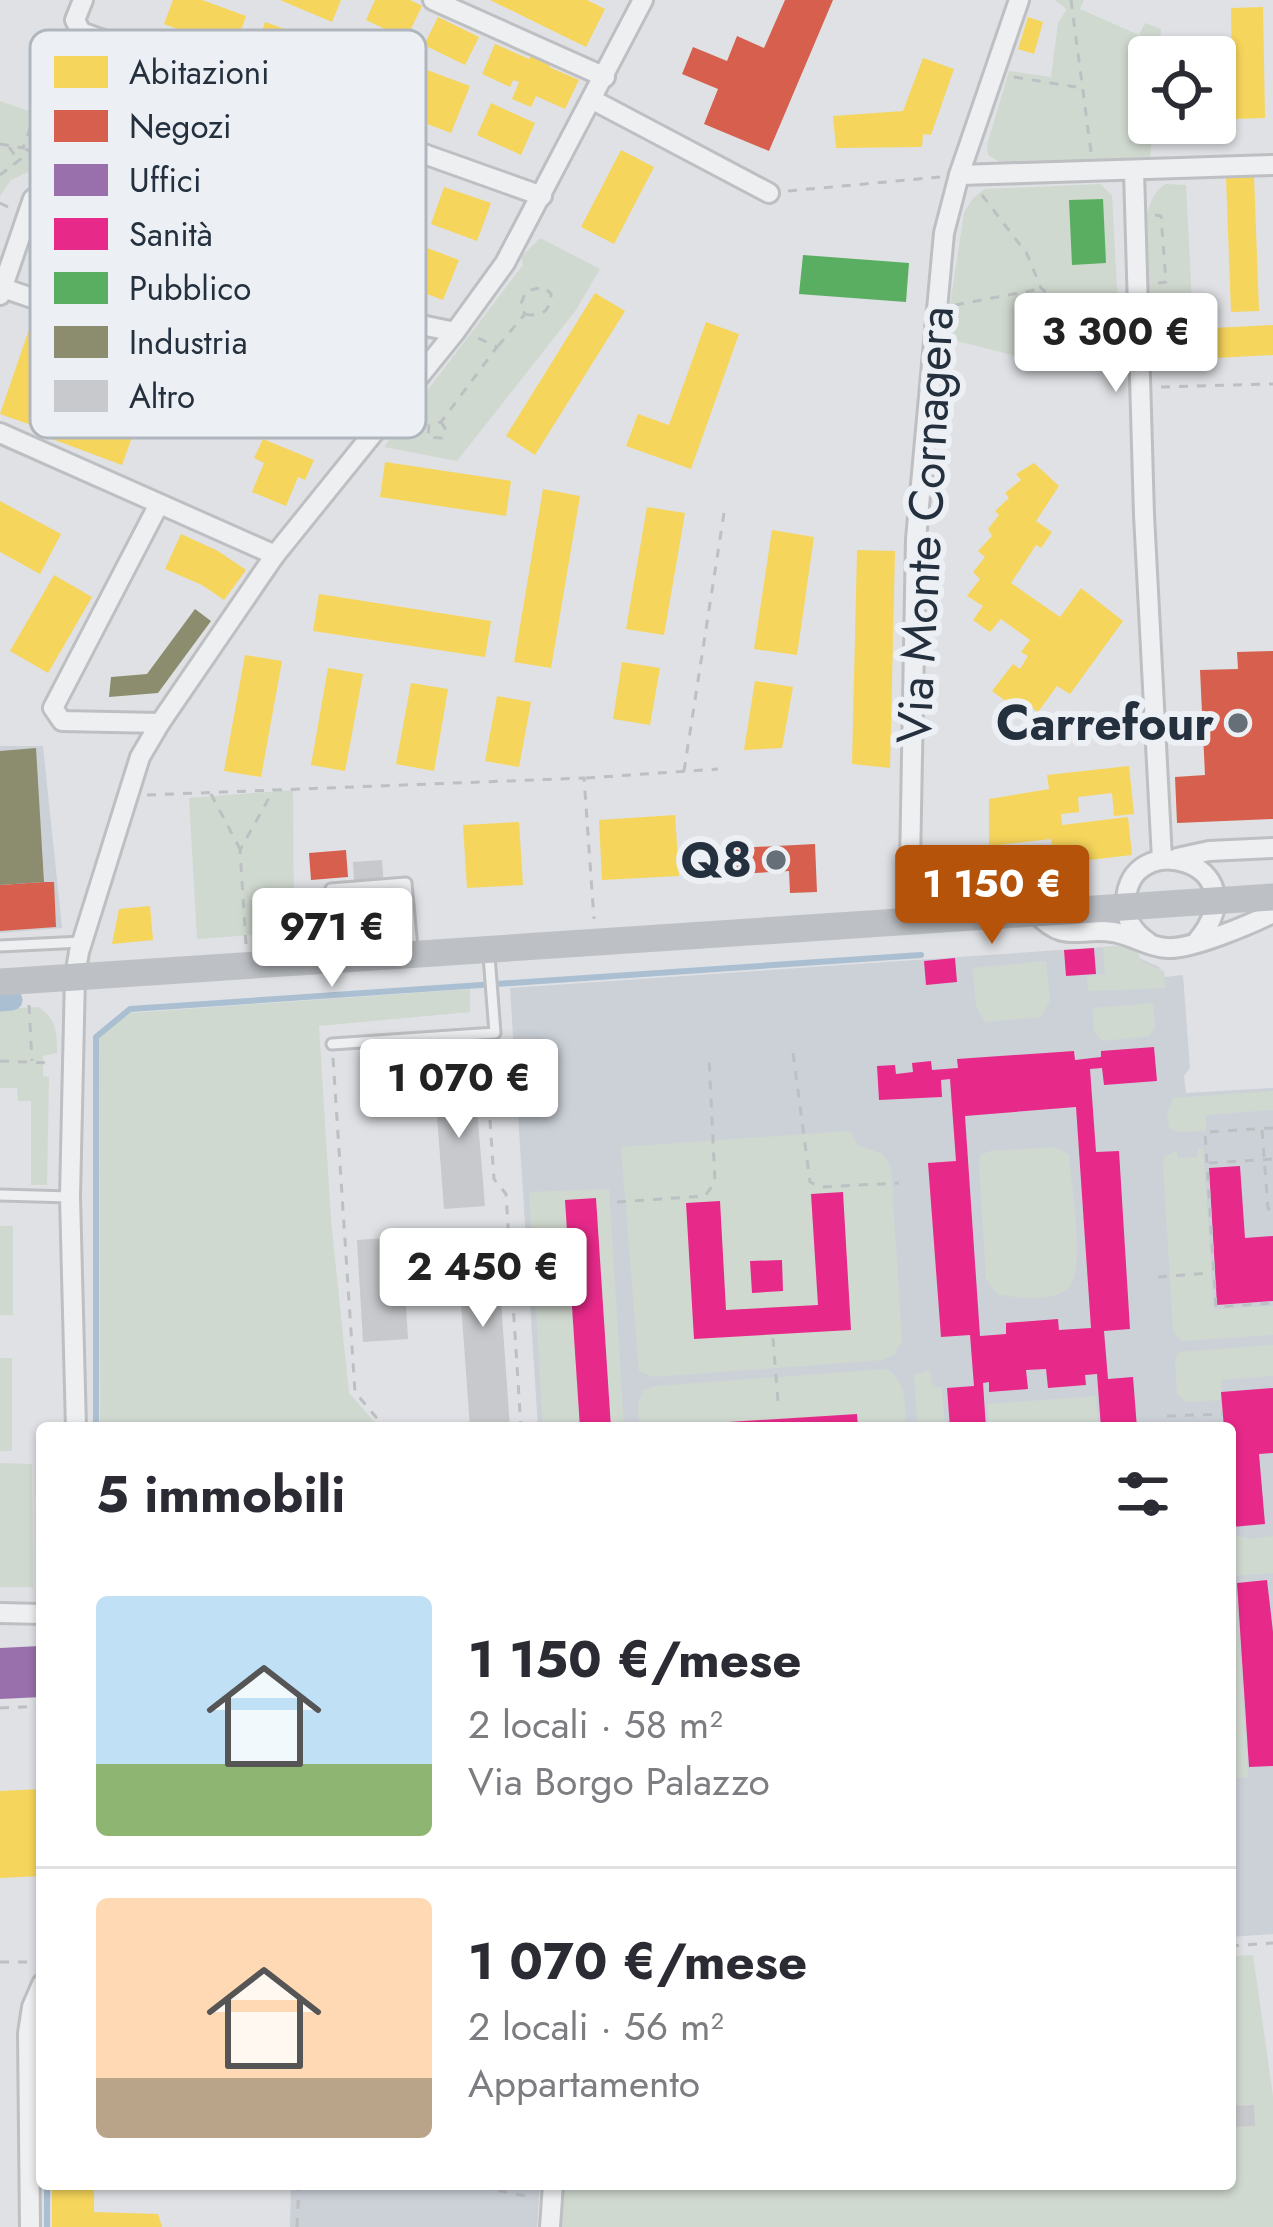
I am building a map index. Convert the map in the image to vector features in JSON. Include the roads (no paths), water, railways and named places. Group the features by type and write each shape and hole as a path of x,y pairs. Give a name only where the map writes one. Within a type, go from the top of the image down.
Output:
{"main road":[{"path":"14,981 413,953 489,955 910,919 1273,898"}],"street":[{"path":"80,30 75,20 83,0"},
{"path":"433,0 605,76"},
{"path":"426,368 505,263 643,0"},
{"name":"Via Monte Cornagera","path":"910,919 913,607 944,233 1019,0"},
{"path":"593,100 769,193"},
{"path":"426,154 542,196"},
{"path":"959,176 1273,165"},
{"path":"1134,171 1145,539 1167,859"},
{"path":"30,205 1,291 30,300"},
{"path":"426,326 455,332"},
{"path":"0,433 275,555"},
{"path":"76,1422 70,1197 75,976 82,942 140,757 275,555 369,438"},
{"path":"159,504 53,709 62,722 160,723"},
{"path":"1152,945 1138,936 1125,908 1135,876 1167,859 1209,851 1273,848"},
{"path":"1167,859 1200,869 1209,880 1216,902 1211,923 1198,940"},
{"path":"1036,913 1062,933 1112,932 1180,948 1273,913"},
{"path":"0,1613 36,1614"},
{"path":"30,2227 28,2032 36,1998"},
{"path":"550,2227 553,2192"}],"lane":[{"path":"325,959 331,889 406,884 413,953"},
{"path":"0,946 82,942"},
{"path":"332,1044 495,1033 489,955"},
{"path":"0,1196 70,1197"}],"waterway":[{"path":"96,1422 96,1037 130,1009 921,955"},
{"path":"0,1001 12,1000"},
{"path":"47,2190 47,2227"}],"place":[{"name":"Carrefour","path":"1238,723"},
{"name":"Q8","path":"776,860"}]}
